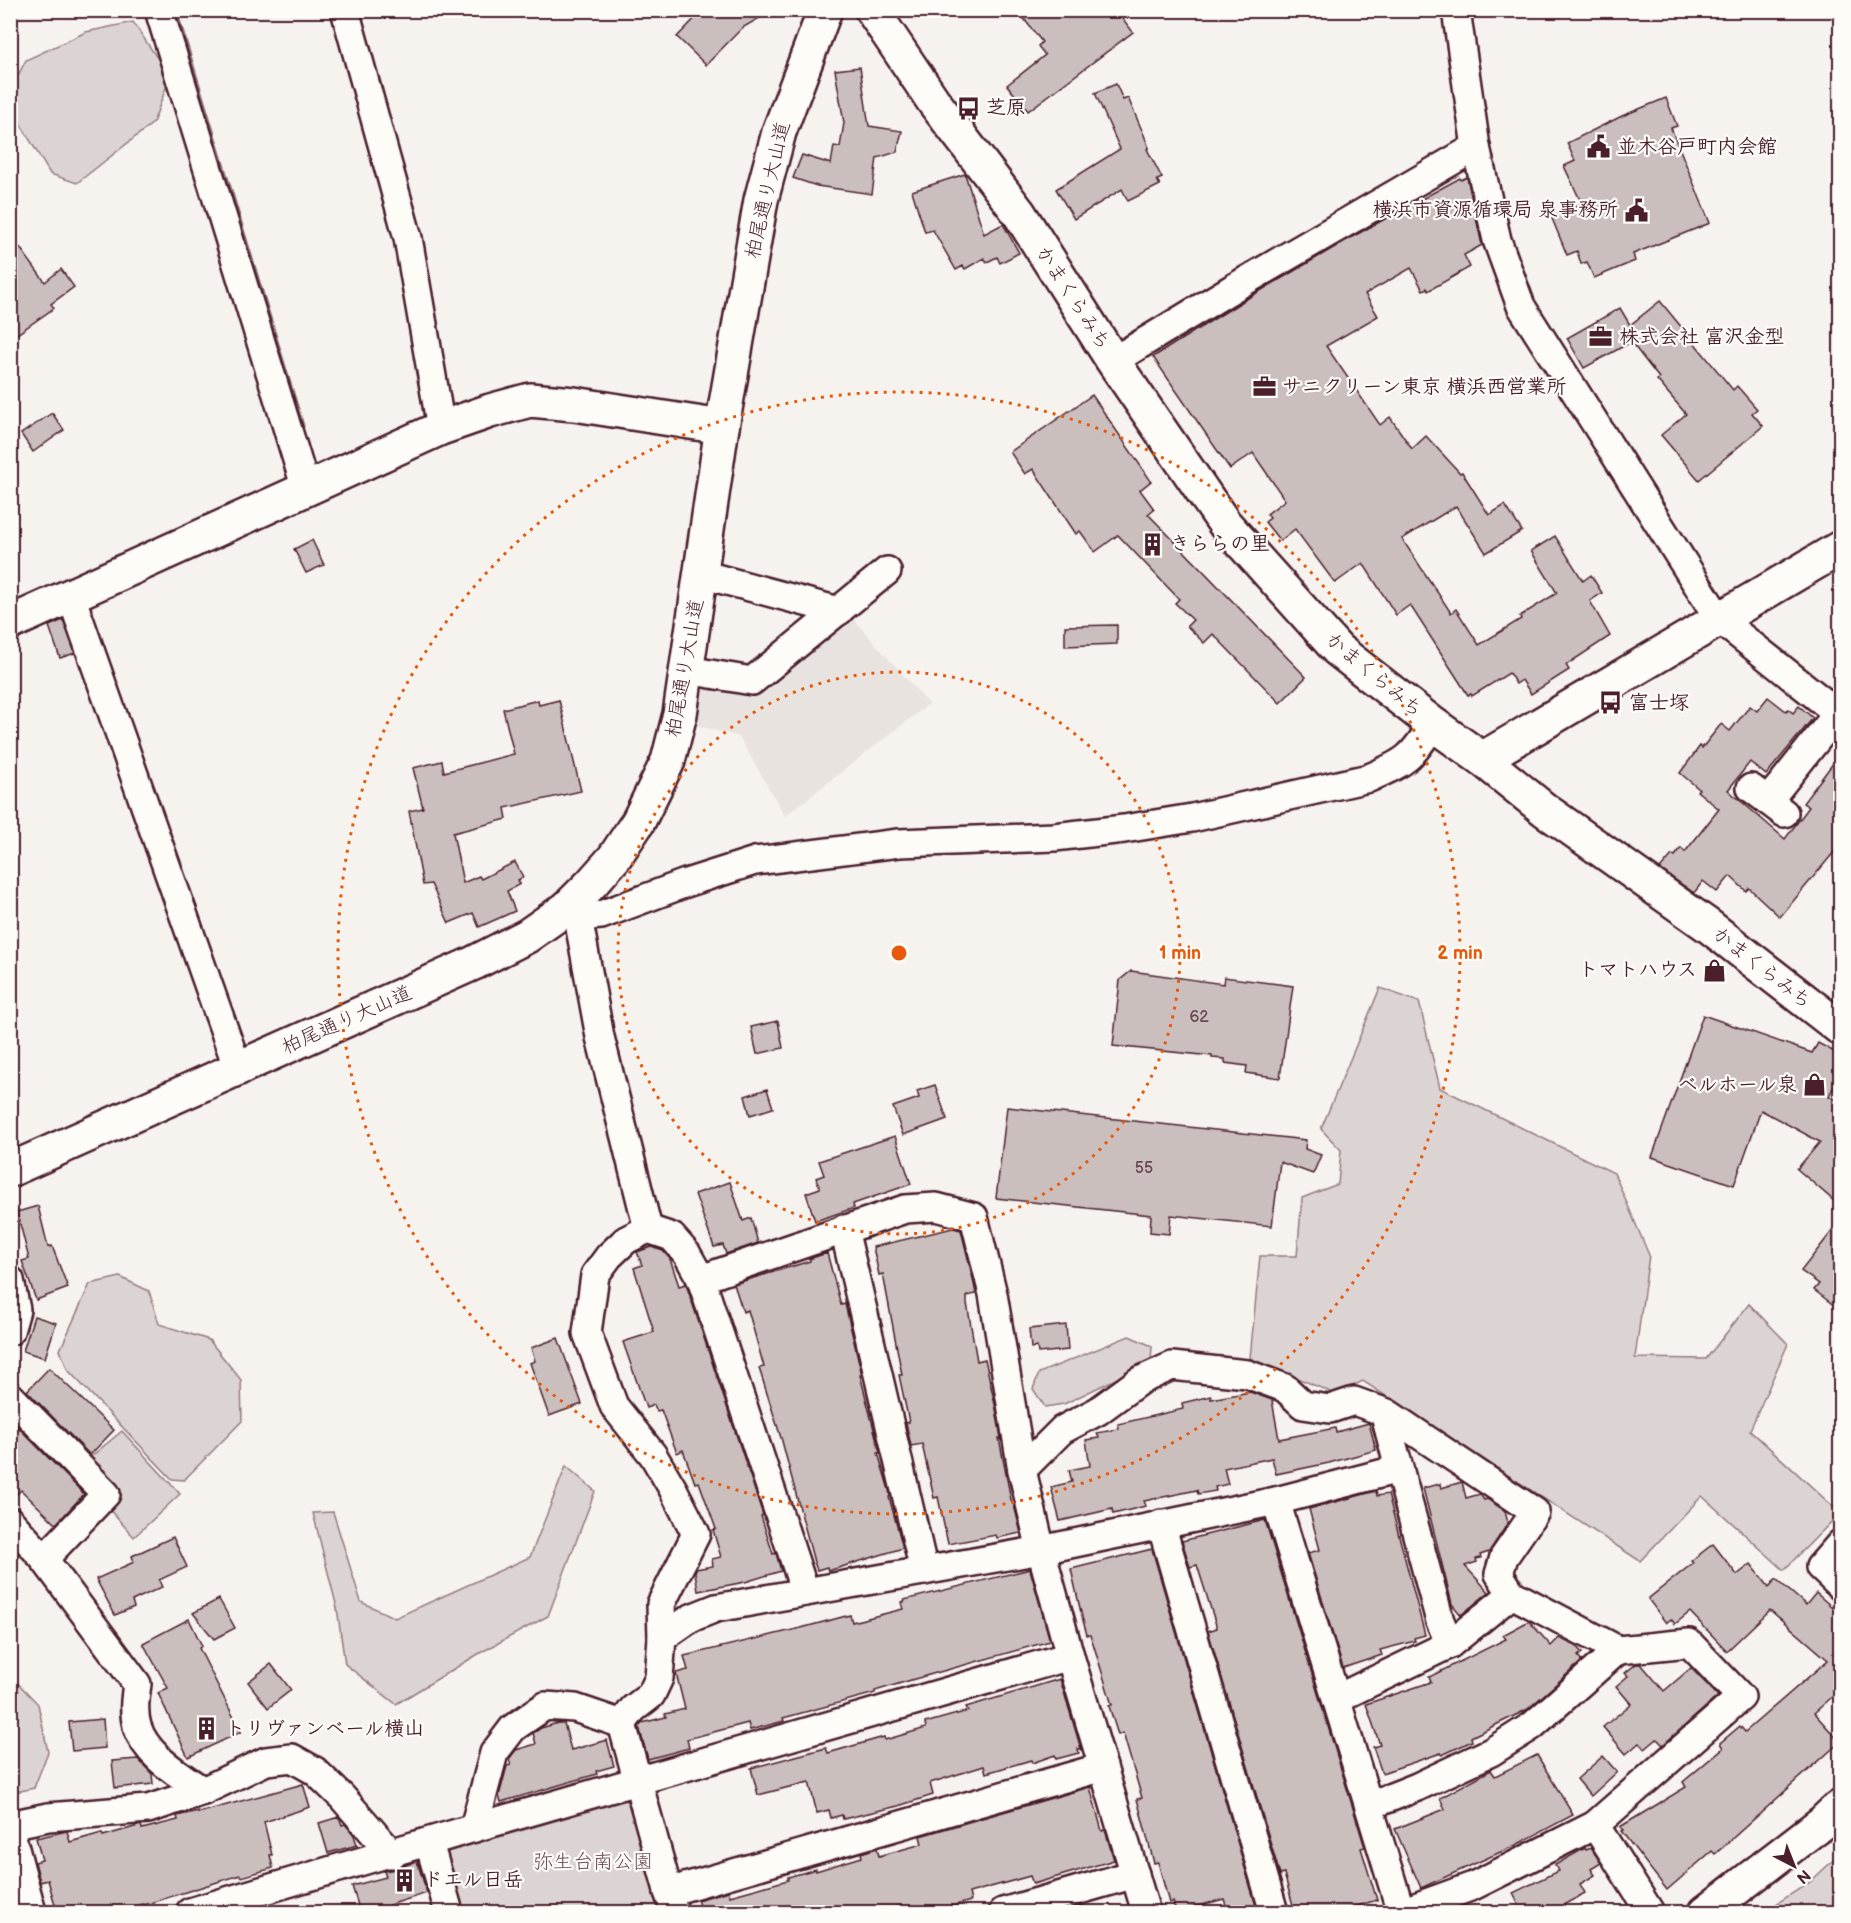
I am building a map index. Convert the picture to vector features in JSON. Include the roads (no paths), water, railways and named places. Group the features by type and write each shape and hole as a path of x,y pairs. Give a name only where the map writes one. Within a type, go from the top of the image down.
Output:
{"street":[{"path":"159,10 306,489"},
{"path":"345,10 408,238 441,428"},
{"name":"柏尾通り大山道","path":"10,1170 474,963 527,936 572,912 614,858 638,822 668,761 680,714 722,427 761,200 779,132 825,10"},
{"name":"かまくらみち","path":"872,10 934,102 1018,213 1113,361 1225,524 1338,650 1482,759 1545,810 1710,927 1840,1028"},
{"path":"1456,10 1476,147 1497,240 1521,306 1719,619 1839,714 1767,801"},
{"path":"1113,361 1234,287 1476,147"},
{"path":"10,623 441,428 490,411 530,400 574,404 722,427"},
{"path":"1482,759 1840,548"},
{"path":"687,670 752,681 887,571"},
{"path":"701,574 839,611"},
{"path":"71,596 238,1069"},
{"path":"648,1229 600,1037 572,912 601,915 686,883 755,861 899,843 1054,837 1192,818 1358,780 1397,766 1417,751 1433,724"},
{"path":"701,1279 905,1209 936,1207 974,1217 993,1294 1022,1470 1041,1550 1146,1912"},
{"path":"622,1724 633,1709 651,1695 659,1678 662,1638 661,1604 696,1534 653,1455 614,1406 587,1334 595,1275 609,1256 626,1240 648,1229 672,1237 687,1254 701,1279 806,1592"},
{"path":"844,1229 924,1571"},
{"path":"10,1280 16,1310 10,1331"},
{"path":"1022,1470 1062,1430 1098,1411 1139,1381 1172,1366 1247,1374 1285,1388 1303,1405 1330,1409 1354,1401 1384,1412 1409,1426 1535,1512 1504,1557 1499,1574 1512,1594 1618,1650 1689,1643 1741,1697 1595,1825 1473,1886 1402,1912 1276,1502"},
{"path":"10,1396 106,1494 44,1559"},
{"path":"1384,1412 1440,1621 1450,1644"},
{"path":"662,1638 692,1618 716,1608 1041,1550 1276,1502 1399,1469"},
{"path":"10,1521 44,1559 137,1684 135,1708 137,1727 147,1746 171,1769 202,1791"},
{"path":"1161,1524 1274,1912"},
{"path":"1840,1544 1820,1567 1840,1586"},
{"path":"1336,1699 1450,1644 1512,1594"},
{"path":"1369,1806 1417,1787 1491,1752 1532,1726 1618,1650"},
{"path":"190,1912 1070,1656"},
{"path":"474,1828 494,1753 513,1728 544,1706 575,1708 622,1724"},
{"path":"622,1724 671,1902 1103,1767"},
{"path":"10,1825 48,1816 148,1809 202,1791 266,1761 292,1758 315,1771 342,1797 392,1854"},
{"path":"1706,1912 1823,1822 1840,1806"},
{"path":"1595,1825 1650,1912"},
{"path":"10,1830 32,1912"},
{"path":"429,1843 449,1912"},
{"path":"1003,1912 1135,1874"}],"waterway":[{"path":"174,10 301,426"}],"place":[{"name":"芝原","path":"968,108"},
{"name":"並木谷戸町内会館","path":"1599,147"},
{"name":"横浜市資源循環局 泉事務所","path":"1636,210"},
{"name":"株式会社 富沢金型","path":"1601,337"},
{"name":"サニクリーン東京 横浜西営業所","path":"1264,387"},
{"name":"きららの里","path":"1152,544"},
{"name":"富士塚","path":"1611,703"},
{"name":"トマトハウス","path":"1715,970"},
{"name":"ベルホール泉","path":"1815,1085"},
{"name":"トリヴァンベール横山","path":"207,1729"},
{"name":"ドエル日岳","path":"405,1880"}],"park label":[{"name":"弥生台南公園","path":"593,1862"}]}
